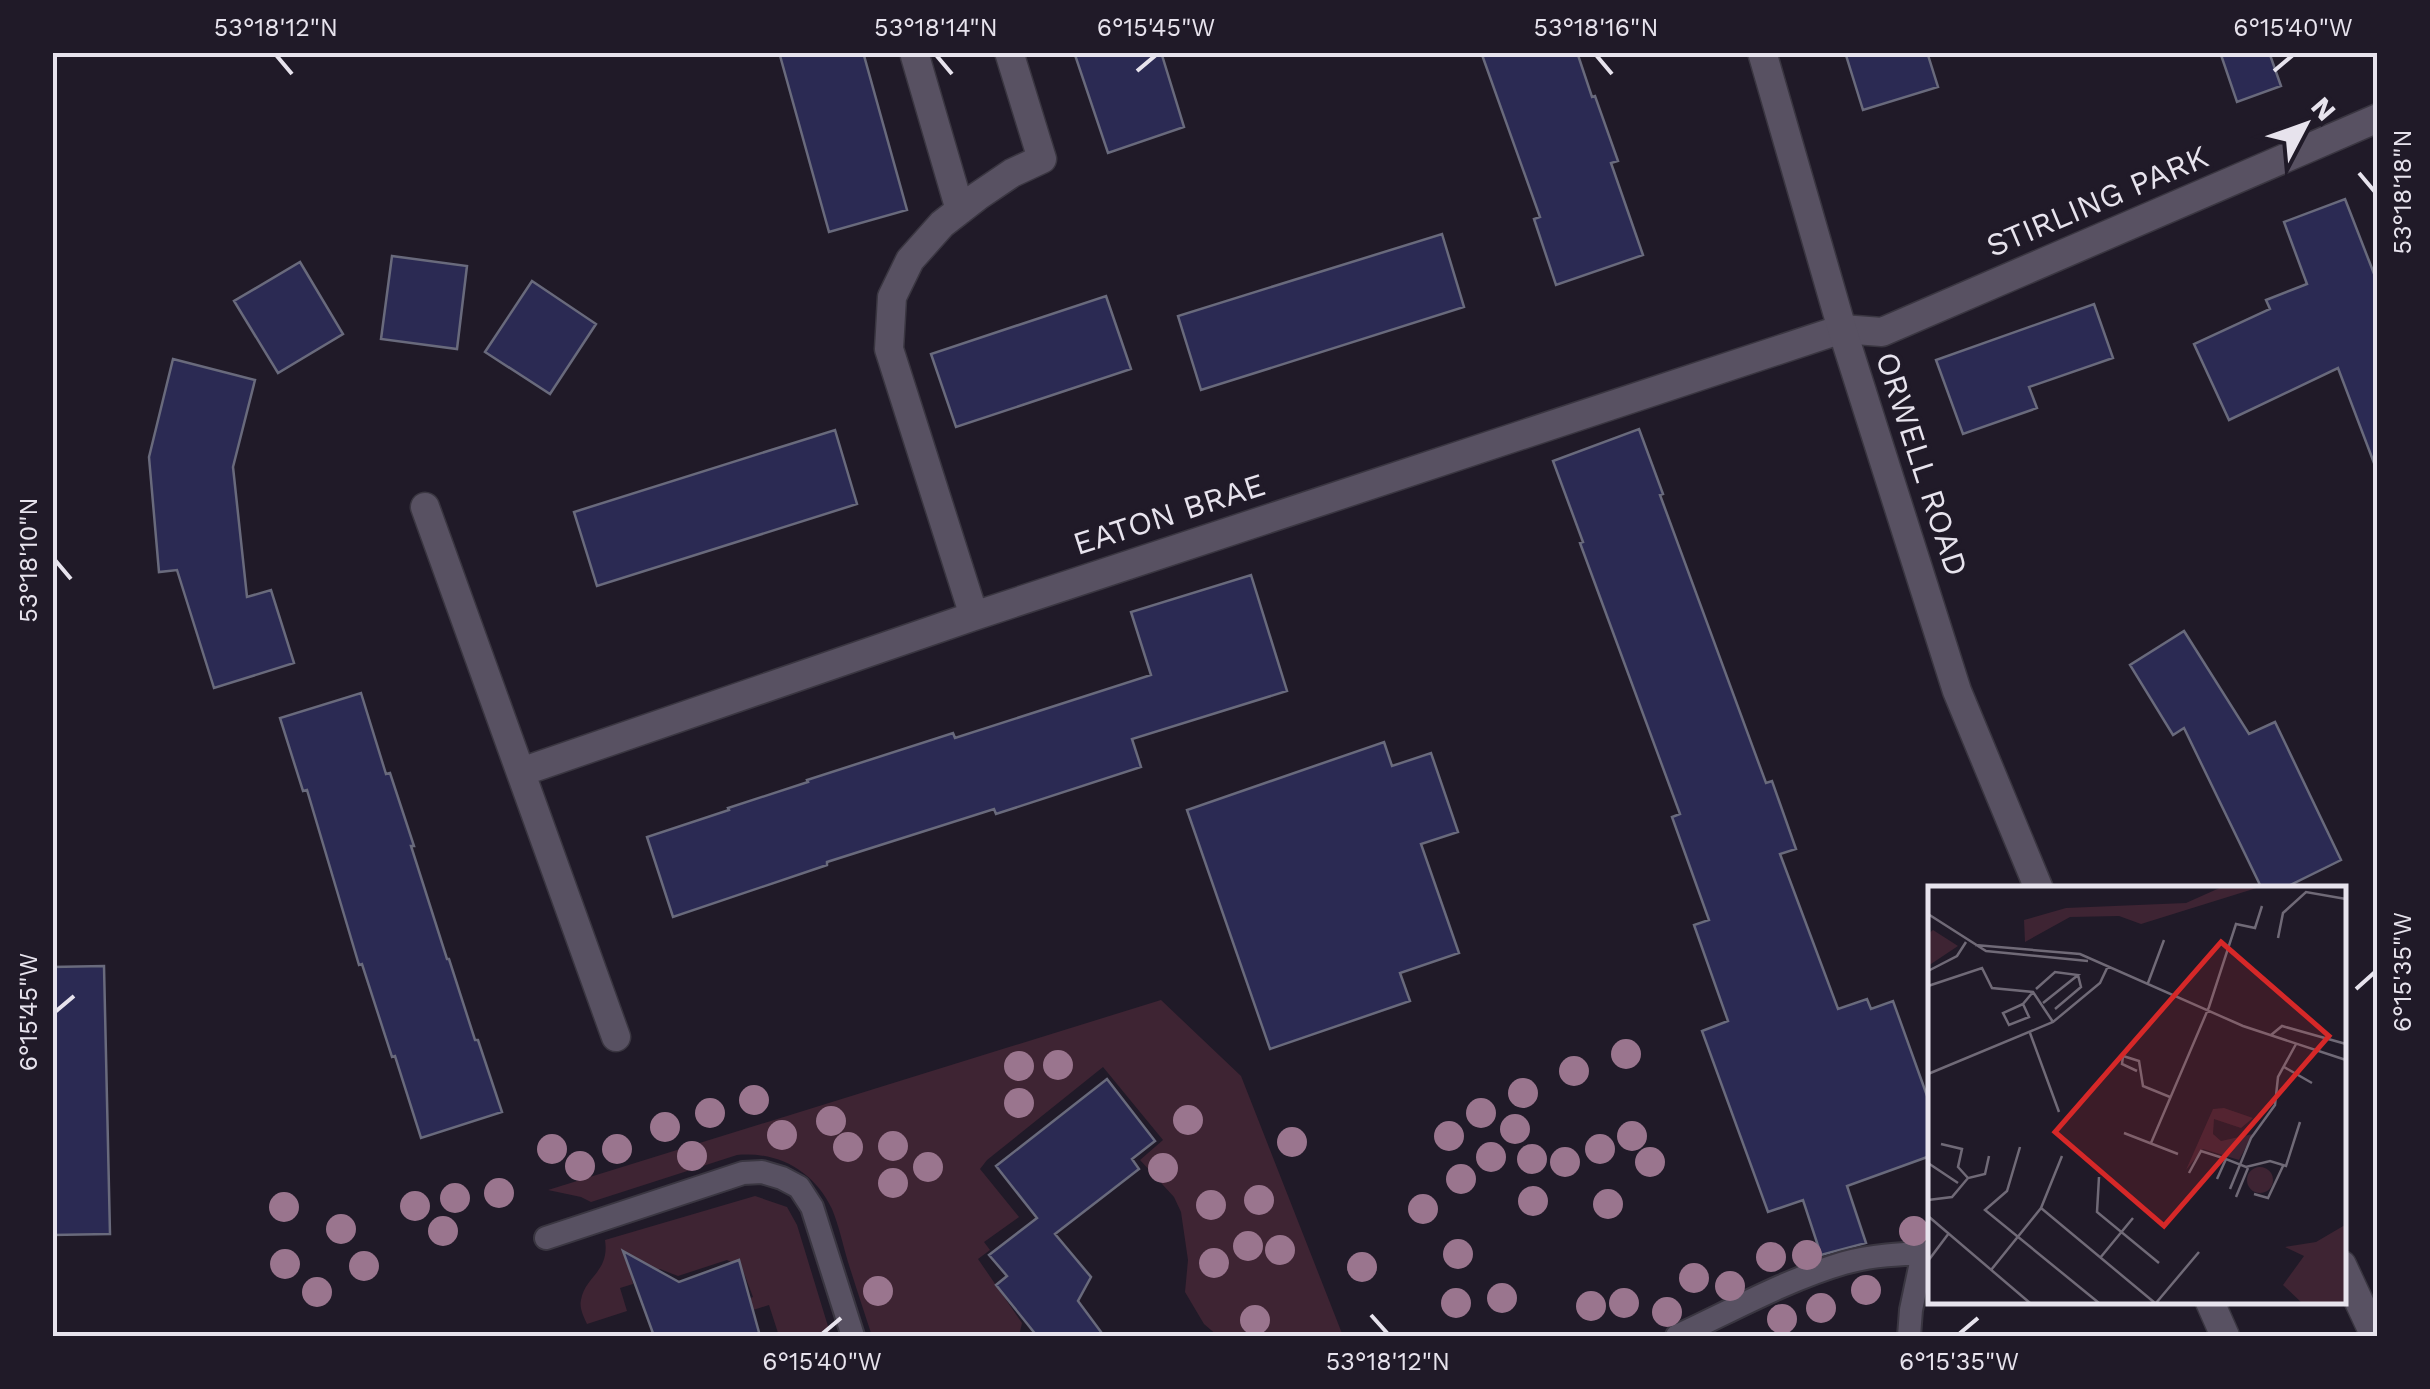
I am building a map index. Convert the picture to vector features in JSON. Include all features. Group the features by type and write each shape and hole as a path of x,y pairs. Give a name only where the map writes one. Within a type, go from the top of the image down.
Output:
{"street":[{"path":"916,52 960,210"},
{"path":"974,616 888,349 892,297 910,260 960,210 1012,173 1042,159 1008,52"},
{"name":"ORWELL ROAD","path":"1762,52 1842,329 1957,692 2038,886"},
{"name":"STIRLING PARK","path":"1842,329 1882,332 2378,118"},
{"name":"EATON BRAE","path":"521,772 974,616 1842,329"},
{"path":"425,507 616,1038"},
{"path":"2345,1271 2375,1336"},
{"path":"2211,1304 2225,1336"}],"lane":[{"path":"546,1238 743,1172 782,1178 799,1188 812,1207 854,1336"},
{"path":"1677,1336 1810,1274 1846,1262 1927,1253 1910,1310 1910,1336"}],"shaded area":[{"path":"1161,1000 1241,1076 1343,1336 1218,1336 1204,1324 1185,1292 1188,1260 1181,1212 1174,1197 1140,1160 1163,1140 1103,1067 980,1169 1019,1217 984,1242 990,1250 978,1259 1022,1323 1019,1336 872,1336 832,1209 805,1174 780,1160 737,1155 591,1202 548,1190"},
{"path":"755,1196 787,1207 797,1225 831,1336 779,1336 769,1305 753,1310 748,1299 753,1297 742,1268 727,1260 678,1276 660,1269 632,1280 633,1284 620,1288 627,1311 587,1324 581,1300 604,1260 605,1240"}],"building":[{"path":"779,52 863,52 907,210 829,232"},
{"path":"1074,52 1161,52 1184,127 1108,153"},
{"path":"1481,52 1577,52 1618,161 1611,163 1643,255 1556,285 1534,219 1540,217"},
{"path":"1845,52 1927,52 1938,87 1863,110"},
{"path":"2220,52 2269,52 2281,86 2237,102"},
{"path":"2345,199 2378,284 2378,463 2374,463 2338,368 2229,420 2194,344 2270,309 2266,300 2307,284 2284,222"},
{"path":"1442,234 1464,307 1201,390 1178,316"},
{"path":"392,256 467,266 457,349 381,339"},
{"path":"300,262 343,334 278,373 234,301"},
{"path":"532,281 596,324 550,394 485,352"},
{"path":"1106,296 1131,369 956,427 931,354"},
{"path":"2094,304 2113,358 2029,387 2037,408 1963,434 1936,360"},
{"path":"173,359 255,380 233,467 247,597 271,590 294,663 214,688 177,570 159,572 149,457"},
{"path":"1639,429 1766,783 1772,781 1796,849 1780,854 1838,1009 1867,999 1871,1009 1893,1001 1928,1098 1928,1157 1847,1186 1866,1243 1821,1255 1803,1200 1768,1212 1702,1031 1728,1021 1694,925 1709,920 1672,817 1680,814 1553,461"},
{"path":"835,430 857,504 597,586 574,512"},
{"path":"1251,575 1287,691 1132,739 1141,767 827,862 673,917 647,837 953,733 955,738 1151,675 1131,612"},
{"path":"2184,631 2249,734 2275,722 2341,860 2288,886 2261,886 2184,728 2173,735 2130,665"},
{"path":"361,693 414,846 447,959 502,1112 421,1138 395,1056 392,1057 362,964 359,965 307,790 303,791 280,718"},
{"path":"1384,742 1392,766 1431,753 1458,832 1421,844 1459,953 1400,973 1410,1001 1270,1049 1187,810"},
{"path":"104,966 110,1234 52,1235 52,967"},
{"path":"1107,1079 1155,1141 1132,1159 1139,1169 1055,1234 1091,1277 1078,1301 1104,1336 1037,1336 996,1285 1007,1276 989,1255 1037,1218 996,1166"},
{"path":"623,1251 679,1282 739,1260 760,1336 654,1336"}]}
